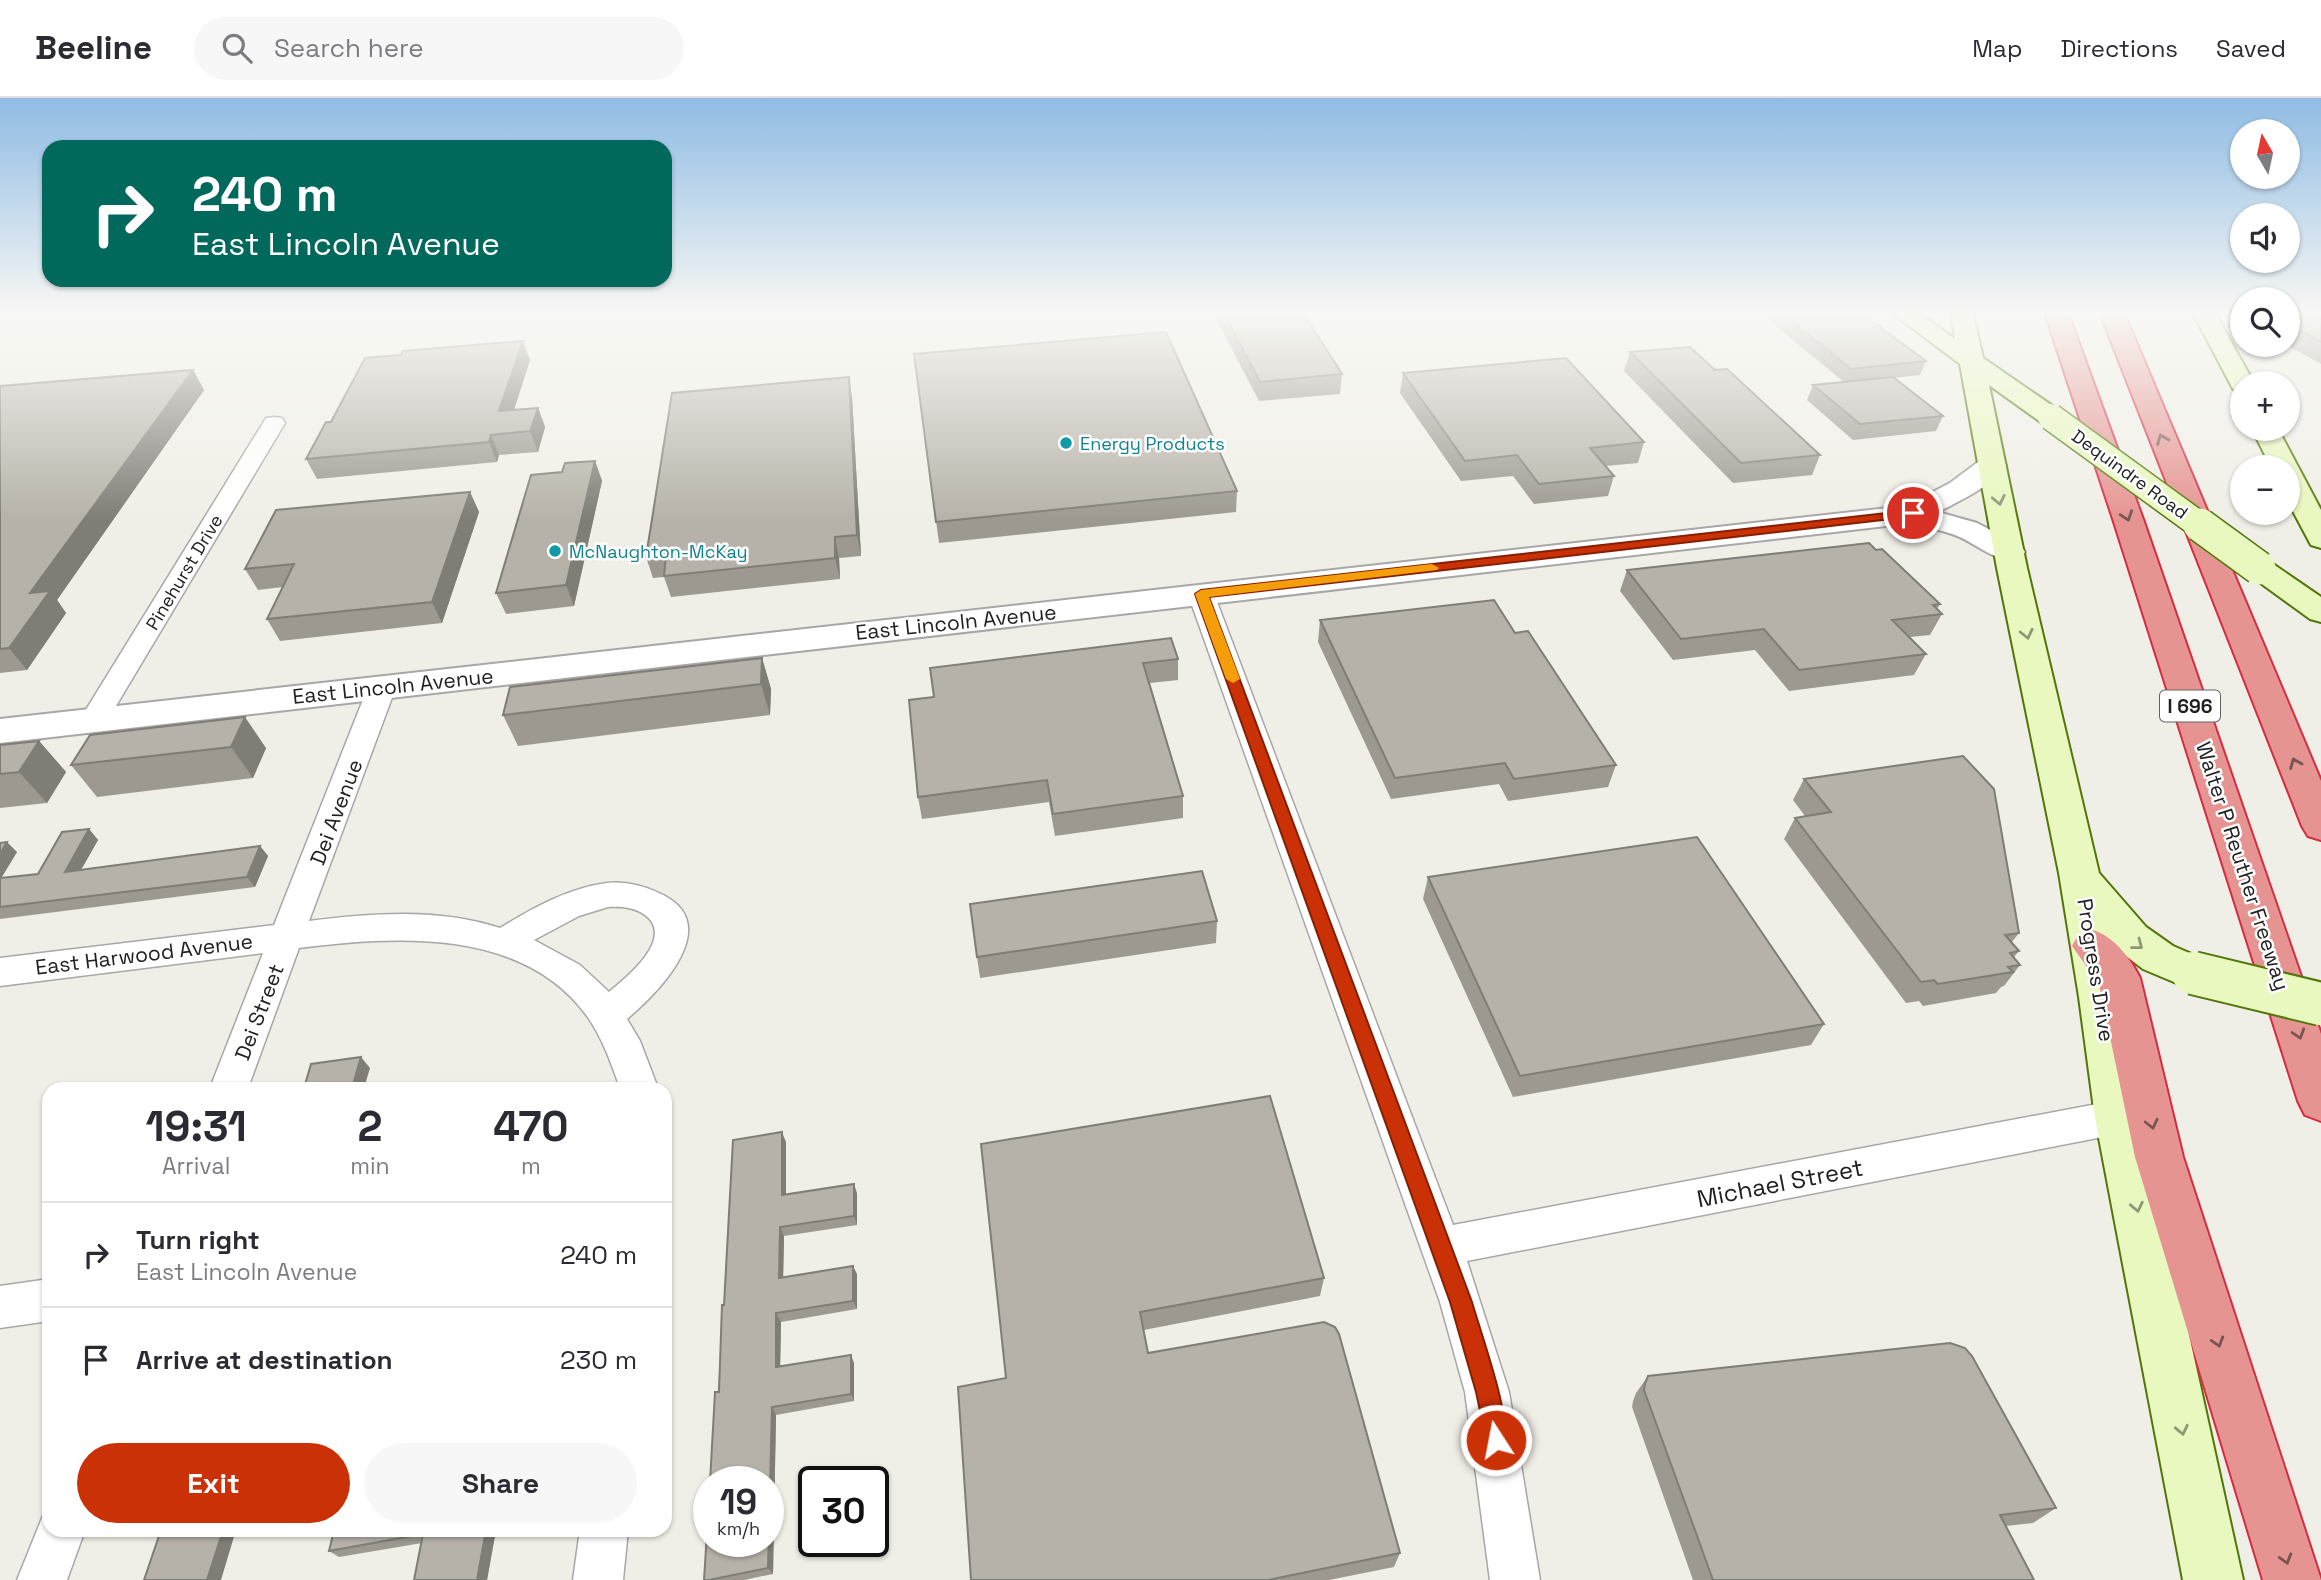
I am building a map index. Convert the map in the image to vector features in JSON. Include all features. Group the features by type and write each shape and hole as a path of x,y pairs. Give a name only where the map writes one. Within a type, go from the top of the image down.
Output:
{"highway":[{"name":"Walter P Reuther Freeway","path":"2080,382 2321,1101"},
{"path":"2140,382 2321,826"},
{"path":"2093,946 2119,978 2159,1157 2292,1580"}],"main road":[{"name":"Progress Drive","path":"1976,382 2079,873 2093,946 2118,1117 2213,1580"},
{"name":"Dequindre Road","path":"2003,382 2321,612"},
{"path":"2300,497 2321,539"},
{"path":"2079,873 2126,936 2157,959 2193,973 2321,1003"}],"street":[{"name":"Pinehurst Drive","path":"93,721 274,423"},
{"name":"East Lincoln Avenue","path":"0,732 1913,513 1960,489 1992,465"},
{"name":"East Lincoln Avenue","path":"1913,513 1959,526 2010,552"},
{"path":"1201,594 1441,1247 1487,1392 1515,1580"},
{"name":"Dei Avenue","path":"288,936 382,687"},
{"path":"505,941 558,911 583,902 609,895 649,901 663,911 671,925 666,953 650,978 607,1013"},
{"name":"East Harwood Avenue","path":"0,972 358,928 412,926 450,930 505,941 535,954 566,974 607,1013 623,1043 637,1082"},
{"name":"Dei Street","path":"231,1082 288,936"},
{"name":"Michael Street","path":"1441,1247 2118,1117"},
{"path":"0,1307 42,1301"},
{"path":"42,1580 58,1537"},
{"path":"598,1580 603,1537"}],"building":[{"path":"46,382 184,382 30,593 50,591 9,648 0,649 0,386"},
{"path":"352,382 509,382 499,411 538,408 530,431 491,435 489,442 306,459 326,422 331,422"},
{"path":"792,382 849,382 857,535 835,537 835,558 664,576 666,555 646,557 672,393"},
{"name":"Energy Products","path":"918,382 1188,382 1237,491 936,522"},
{"path":"1409,382 1588,382 1644,442 1590,448 1614,476 1539,484 1517,455 1465,461"},
{"path":"1660,382 1741,382 1820,455 1741,463"},
{"path":"1900,382 1943,416 1860,424 1813,385"},
{"name":"McNaughton-McKay","path":"595,461 566,585 496,593 531,475 562,472 565,463"},
{"path":"470,492 432,602 267,619 294,564 245,569 276,510"},
{"path":"1869,543 1876,550 1882,549 1940,604 1933,605 1942,614 1892,620 1926,654 1799,670 1764,629 1681,639 1627,570"},
{"path":"1494,600 1515,633 1528,631 1616,765 1514,779 1505,763 1395,778 1320,620"},
{"path":"1171,638 1178,659 1143,663 1183,796 1053,814 1047,780 918,797 909,700 934,697 930,668"},
{"path":"762,658 761,684 503,715 510,687"},
{"path":"245,717 231,747 71,765 90,735"},
{"path":"39,741 19,772 0,774 0,745"},
{"path":"1963,756 1994,789 2019,933 2005,935 2019,951 2010,953 2020,965 2008,967 2013,972 1938,984 1934,980 1921,982 1795,818 1831,812 1804,779"},
{"path":"89,829 65,872 260,846 247,877 0,907 0,878 38,874 62,832"},
{"path":"1697,837 1824,1024 1520,1076 1428,877"},
{"path":"7,842 0,854 0,843"},
{"path":"1202,871 1217,921 977,957 970,904"},
{"path":"361,1057 354,1082 306,1082 311,1064"},
{"path":"1270,1096 1324,1278 1140,1312 1148,1353 1324,1322 1335,1327 1400,1553 1268,1580 971,1580 958,1387 1006,1378 981,1144"},
{"path":"782,1132 782,1195 854,1184 854,1216 780,1227 779,1278 853,1266 853,1301 776,1313 776,1367 851,1355 851,1394 772,1407 771,1466 711,1466 715,1392 719,1392 733,1140"},
{"path":"1950,1343 1965,1348 1972,1356 2056,1508 2000,1515 2034,1580 1713,1580 1644,1390 1648,1376"},
{"path":"159,1537 221,1537 207,1580 144,1580"},
{"path":"332,1537 406,1537 329,1551"},
{"path":"422,1537 485,1537 477,1580 414,1580"},
{"path":"705,1557 768,1557 768,1568 704,1580"}],"slow traffic":[{"path":"1233,679 1201,594 1432,568"}],"place":[{"name":"Energy Products","path":"1066,443"},
{"name":"McNaughton-McKay","path":"555,551"}],"route":[{"path":"1496,1440 1487,1392 1461,1302 1201,594 1913,513"}]}
